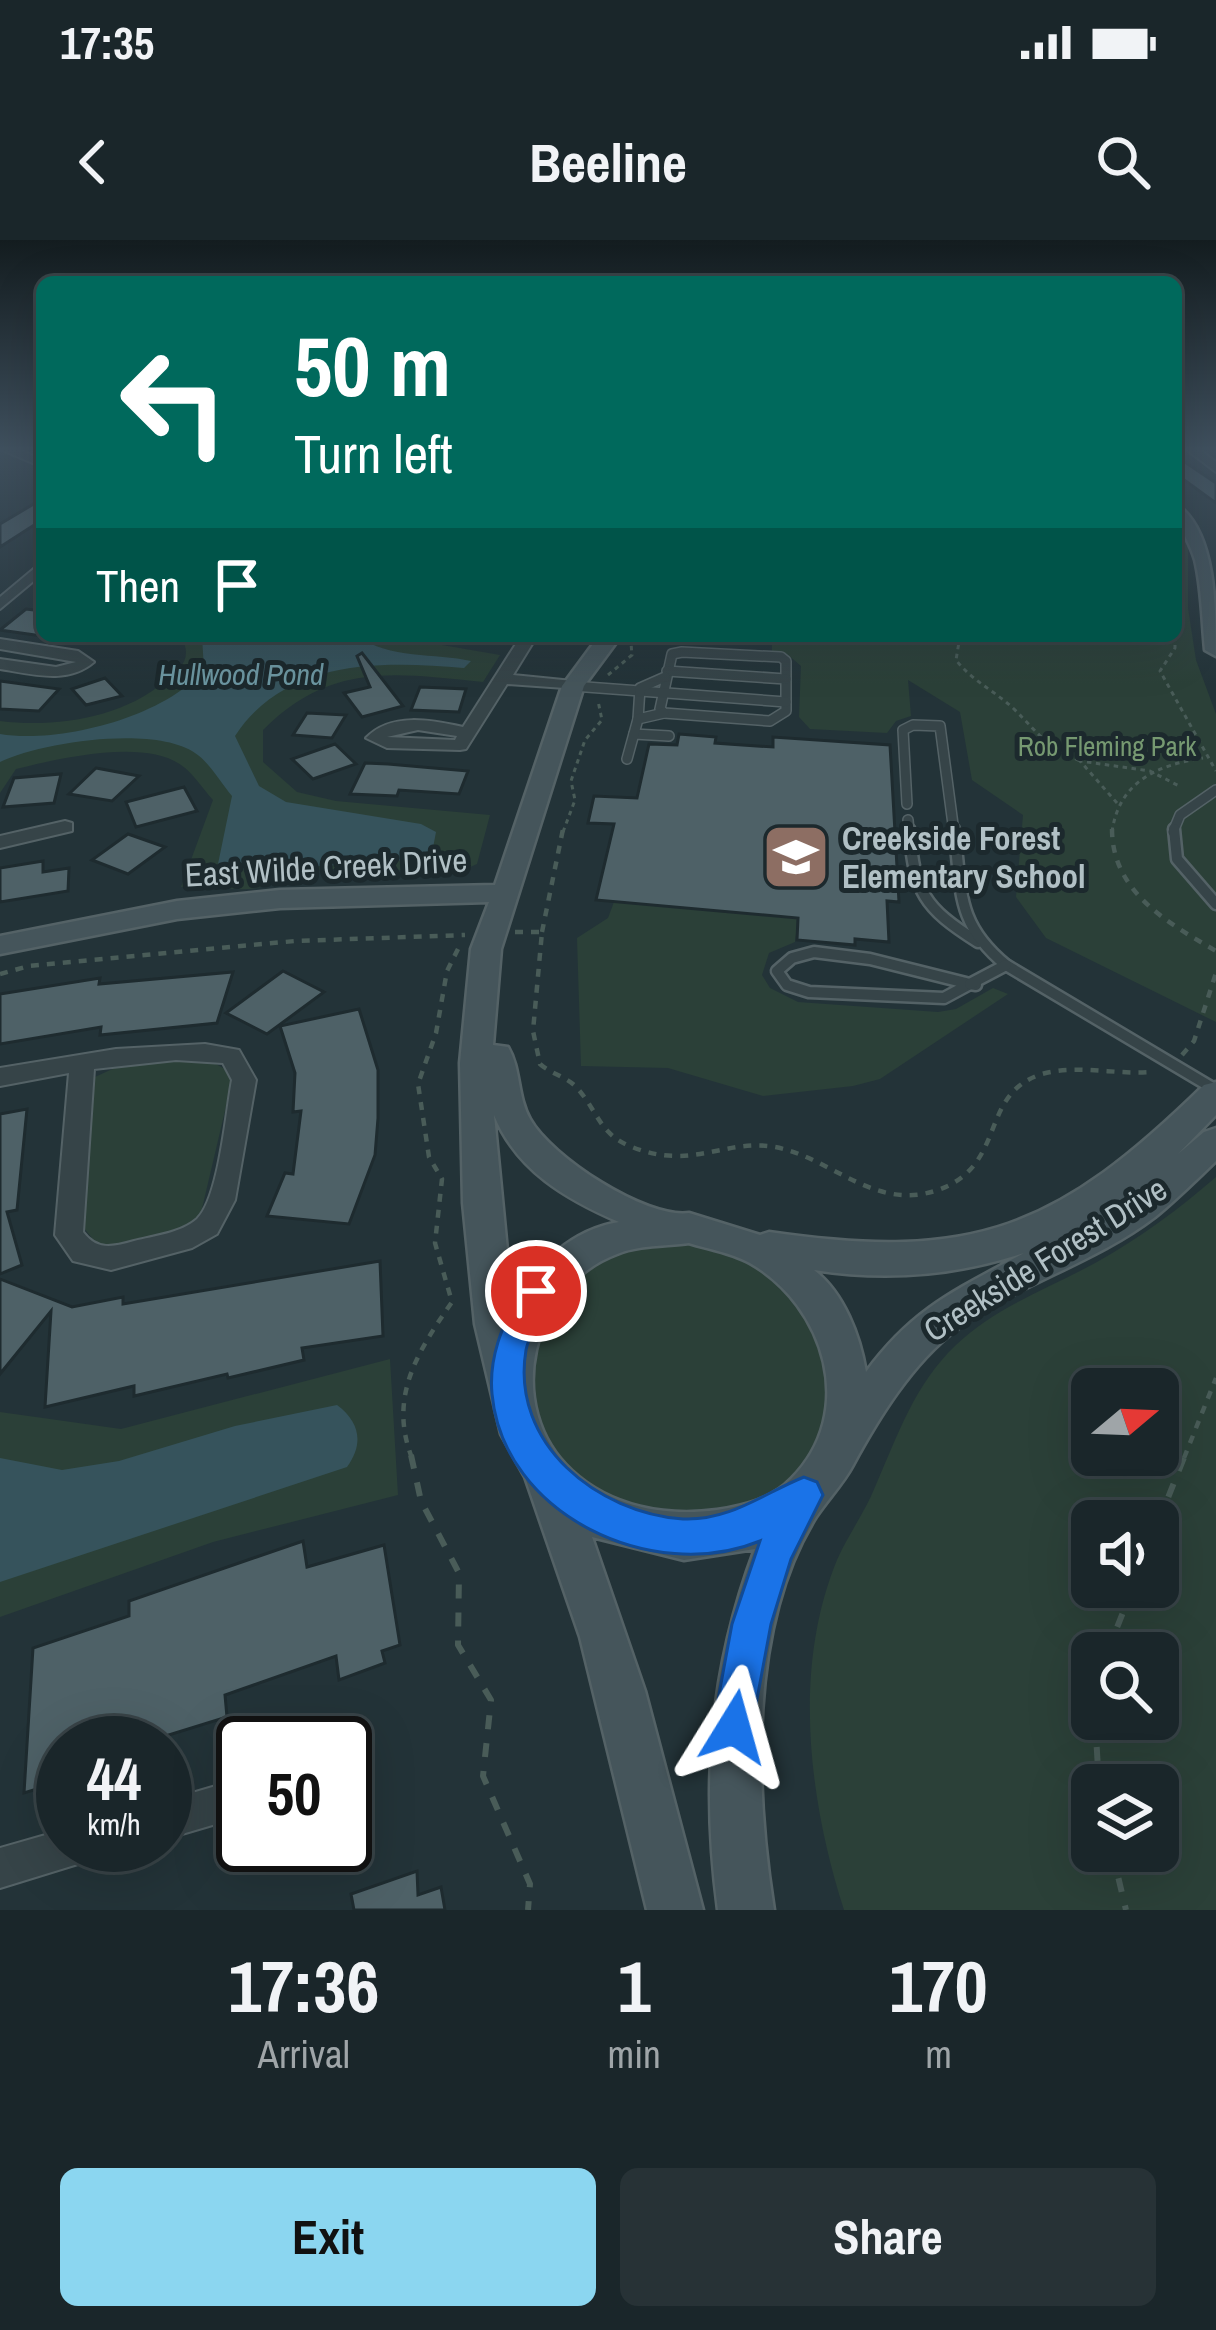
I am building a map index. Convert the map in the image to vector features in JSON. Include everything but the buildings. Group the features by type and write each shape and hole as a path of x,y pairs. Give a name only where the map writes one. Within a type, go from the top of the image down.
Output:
{"main road":[{"path":"1189,528 1208,557 1216,650"},
{"path":"586,642 575,662 589,682"},
{"path":"606,642 593,665 497,920 487,932 479,1015 485,1272 509,1396 526,1448 542,1471 578,1554 624,1695 676,1910"},
{"name":"East Wilde Creek Drive","path":"0,944 177,910 280,899 497,920"},
{"path":"497,920 496,1050 500,1090 514,1125 542,1161 578,1188 668,1227"},
{"name":"East Wilde Creek Drive","path":"81,932 497,920"},
{"name":"Creekside Forest Drive","path":"750,1243 854,1261 904,1262 944,1260 1015,1244 1051,1228 1138,1170 1216,1092"},
{"name":"Creekside Forest Drive","path":"841,1443 896,1362 944,1316 1125,1217 1216,1142"},
{"path":"509,1396 507,1370 516,1328 550,1275 604,1240 668,1227 710,1231 750,1243 784,1264 814,1291 842,1336 853,1388 841,1443 826,1471 804,1495 774,1552 738,1688 730,1766 735,1850 746,1910"},
{"path":"542,1471 591,1512 653,1534 686,1538 751,1526 804,1495"}],"street":[{"path":"0,605 36,572"},
{"path":"464,739 525,642"},
{"path":"0,644 78,656 86,662 61,673 0,664"},
{"path":"504,672 589,682"},
{"path":"0,842 64,827"},
{"path":"0,1077 82,1065 208,1051 231,1056 244,1080 221,1200 207,1226 182,1240 111,1259 83,1253 69,1235 82,1065"},
{"path":"0,1868 36,1858"}],"lane":[{"path":"638,719 664,713 770,721 786,711 786,661 781,657 672,654 660,709 664,713"},
{"path":"640,688 666,674 786,679"},
{"path":"589,682 663,695 786,702"},
{"path":"627,759 638,719 640,688"},
{"path":"907,804 903,730 914,725 940,726 965,914 978,942"},
{"path":"634,734 669,736"},
{"path":"1216,790 1181,812 1171,840 1174,858 1188,880 1216,904"},
{"path":"908,820 916,893 933,914 1006,965 1216,1092"},
{"path":"976,985 942,982 886,959 800,953 784,958 776,971 787,985 809,992 944,998 976,985 1006,965"}],"path":[{"path":"528,1910 530,1884 483,1776 491,1700 458,1645 459,1573 421,1501 419,1475 403,1435 411,1362 452,1302 435,1244 442,1179 429,1157 418,1084 436,1033 446,971 497,920 565,820 575,800 571,782 585,740 602,720 589,682 632,655 631,642"},
{"path":"959,642 956,660 1013,708 1041,742 1080,761 1150,771 1179,786"},
{"path":"1175,642 1160,671 1166,689 1200,734 1203,758 1216,772"},
{"path":"1203,758 1150,771 1117,803 1109,833 1115,859 1133,890 1167,922 1216,951"},
{"path":"1080,761 1117,803"},
{"path":"0,974 22,965 115,962 173,950 204,953 261,942 497,920"},
{"path":"497,920 542,976 535,991 536,1058 545,1069 578,1088 600,1128 623,1144 657,1154 700,1157 749,1143 786,1149 861,1190 905,1196 937,1191 970,1174 989,1153 997,1112 1008,1091 1036,1076 1064,1069 1148,1073 1170,1062 1194,1041 1216,974"},
{"path":"1167,1500 1216,1378"},
{"path":"1117,1872 1126,1910"}],"green space":[{"name":"Rob Fleming Park","path":"1182,537 1188,546 1188,608 1196,660 1216,714 1216,1022 1046,938 1016,897 1023,815 972,780 960,712 908,680 911,716 896,721 887,733 810,729 799,717 801,666 787,654 772,651 772,643 757,642 1182,642"},
{"path":"183,642 425,642 500,655 483,682 392,675 339,683 288,708 263,730 263,762 297,792 336,801 490,815 477,864 438,874 376,868 262,875 261,887 251,889 181,887 213,800 181,765 145,753 76,756 16,769 0,793 0,721 42,723 108,712 164,682 180,667 186,651"},
{"path":"614,902 798,918 795,942 769,953 762,975 770,988 798,1002 938,1012 956,1009 993,988 1008,994 880,1079 853,1086 763,1096 668,1068 581,1066 577,938 608,918"},
{"path":"206,1059 229,1071 232,1081 200,1217 179,1231 110,1247 96,1243 83,1227 95,1077 119,1066"},
{"path":"1216,1177 1216,1910 844,1910 822,1825 810,1735 814,1645 837,1560 908,1412 941,1360 1005,1309 1113,1253"},
{"path":"660,1237 741,1251 815,1314 835,1369 817,1453 774,1497 677,1523 568,1480 518,1379 571,1269"},
{"path":"390,1359 398,1495 213,1542 0,1617 0,1412 121,1429"}],"water":[{"name":"Hullwood Pond","path":"202,642 368,642 398,652 471,661 464,668 369,666 309,678 256,710 235,736 259,786 286,802 421,824 436,832 432,853 388,863 229,870 218,864 232,796 195,753 177,745 127,738 42,748 0,762 0,734 51,735 110,723 164,701 204,669"},
{"path":"337,1405 357,1434 356,1450 347,1467 0,1582 0,1458 62,1470 119,1461 235,1426"}],"place":[{"name":"Creekside Forest Elementary School","path":"796,857"}],"route":[{"path":"536,1291 524,1308 510,1349 509,1396 526,1448 565,1493 621,1526 686,1538 751,1526 804,1495 774,1552 752,1624 734,1727"}]}
